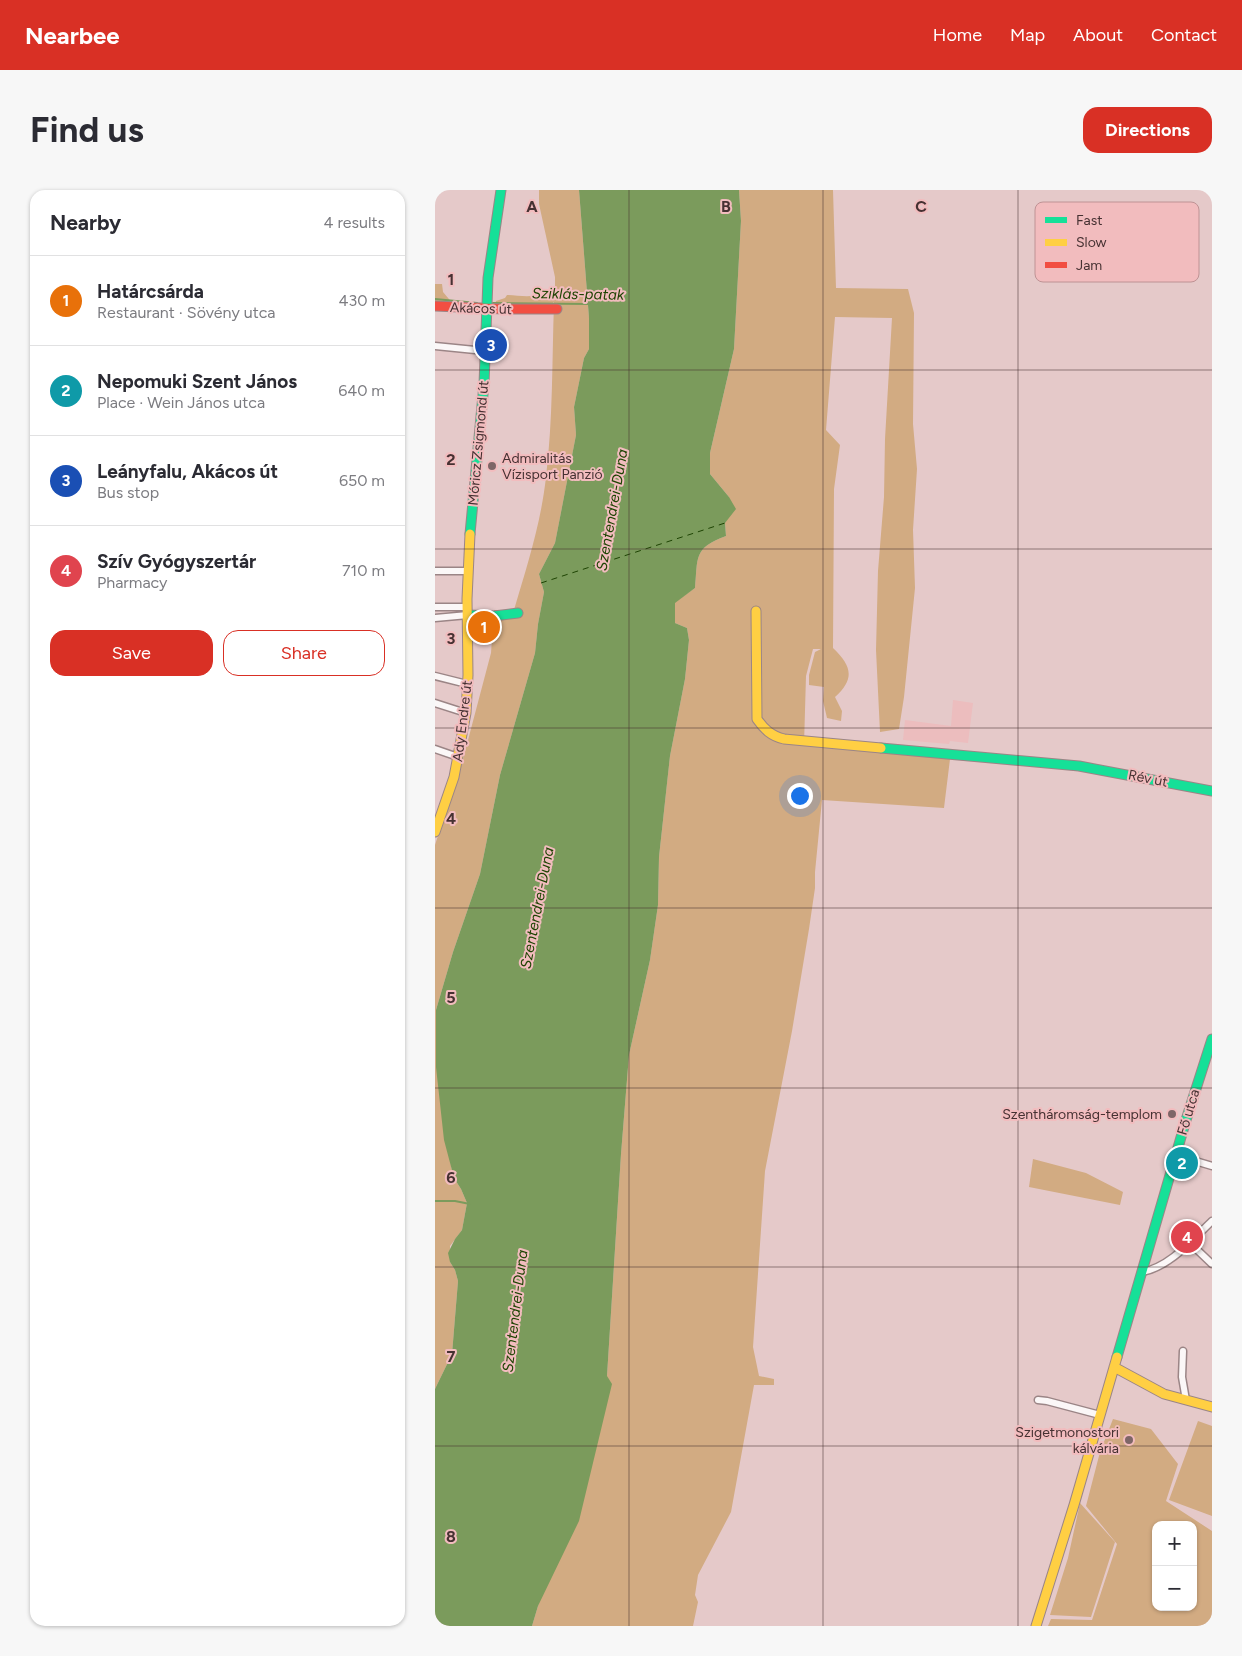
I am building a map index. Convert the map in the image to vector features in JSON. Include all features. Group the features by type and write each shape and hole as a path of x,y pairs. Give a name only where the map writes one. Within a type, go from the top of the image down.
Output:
{"main road":[{"name":"Móricz Zsigmond út","path":"467,611 468,571 484,384 488,278 501,190"},
{"name":"Akácos út","path":"435,306 486,309 557,309"},
{"path":"467,611 494,616 518,613"},
{"name":"Ady Endre út","path":"435,832 447,801 466,713 467,611"},
{"name":"Rév út","path":"756,611 757,719 764,731 773,736 806,741 1084,767 1212,791"},
{"name":"Fő utca","path":"1036,1626 1100,1415 1175,1155 1212,1039"},
{"path":"1114,1367 1164,1394 1212,1407"}],"street":[{"path":"435,346 485,350"},
{"path":"435,571 468,571"},
{"path":"435,608 467,611"},
{"path":"435,618 467,611"},
{"path":"435,676 467,684"},
{"path":"435,703 466,713"},
{"path":"435,749 458,756"},
{"path":"1175,1155 1212,1166"},
{"path":"1142,1272 1155,1269 1212,1221"},
{"path":"1189,1242 1212,1264"},
{"path":"1183,1351 1182,1377 1186,1400"},
{"path":"1037,1400 1100,1415"}],"shaded area":[{"path":"539,190 579,190 589,318 589,349 584,358 574,407 576,435 555,543 539,574 544,592 535,653 500,775 480,874 453,952 436,1010 451,1166 454,1178 467,1203 462,1230 450,1246 450,1262 455,1270 458,1281 452,1354 435,1389 435,845 463,759 491,653 494,610 514,610 533,544 544,494 550,433 554,302 547,307 495,306 496,301 505,298 507,295 538,295 550,292 555,288 555,277 539,204"},
{"path":"739,190 833,190 836,288 908,289 914,313 913,424 917,469 913,530 915,588 899,729 880,732 876,650 878,571 884,497 885,439 892,318 835,317 826,430 840,445 834,489 833,648 844,661 849,672 846,684 835,697 842,711 841,721 827,718 823,701 824,687 809,685 809,675 815,652 821,649 813,649 806,676 804,745 950,759 944,808 822,800 815,888 809,929 792,1031 765,1171 753,1347 759,1376 774,1379 774,1385 754,1385 731,1512 698,1575 695,1595 698,1602 693,1626 532,1626 607,1376 629,1055 650,960 658,905 659,857 670,756 685,679 689,640 687,628 675,623 675,602 695,588 697,562 702,550 715,540 726,536 725,523 729,497 710,474 710,453 734,349 741,221"},
{"path":"435,284 442,284 443,292 454,305 435,304"},
{"path":"953,700 973,703 968,743 950,741 949,744 903,740 905,720 951,726"},
{"path":"1033,1159 1086,1173 1123,1192 1120,1205 1029,1187"},
{"path":"1113,1419 1151,1429 1178,1464 1166,1501 1197,1521 1152,1521 1152,1611 1197,1611 1197,1521 1212,1531 1212,1626 1048,1626 1051,1619 1092,1620 1117,1544 1086,1506 1100,1452"},
{"path":"1198,1421 1212,1426 1212,1516 1169,1500"},
{"path":"1080,1503 1115,1542 1091,1617 1050,1615 1068,1558"}],"water":[{"name":"Szentendrei-Duna","path":"579,190 739,190 741,221 734,349 710,453 710,474 729,497 736,509 725,523 726,536 715,540 702,550 699,555 695,588 675,603 675,623 687,628 689,640 685,679 670,756 659,857 658,905 650,960 629,1055 607,1376 612,1384 579,1521 538,1606 532,1626 435,1626 435,1389 452,1354 458,1281 448,1253 462,1230 467,1203 454,1178 444,1140 436,1067 436,1010 453,952 480,874 500,775 535,653 544,592 539,574 555,543 576,435 574,407 584,358 589,349 589,318"}],"waterway":[{"name":"Sziklás-patak","path":"435,299 477,303"},
{"name":"Sziklás-patak","path":"493,303 590,304"},
{"path":"435,1201 455,1201 470,1204"}],"ferry route":[{"path":"541,583 725,523"}],"traffic: fast":[{"path":"470,534 484,384 488,278 501,190"},
{"path":"468,615 494,616 518,613"},
{"path":"881,748 1079,766 1212,791"},
{"path":"1117,1357 1186,1120 1212,1039"}],"traffic: slow":[{"path":"435,832 454,777 466,713 468,675 467,599 470,534"},
{"path":"756,611 757,719 762,726 768,732 784,739 881,748"},
{"path":"1036,1626 1117,1357"},
{"path":"1114,1367 1164,1394 1212,1407"}],"traffic: jam":[{"path":"435,306 557,309"}],"place":[{"name":"Leányfalu, Akácos út","path":"491,345"},
{"name":"Admiralitás Vízisport Panzió","path":"492,466"},
{"name":"Határcsárda","path":"484,627"},
{"name":"Szentháromság-templom","path":"1172,1114"},
{"name":"Nepomuki Szent János","path":"1182,1163"},
{"name":"Szív Gyógyszertár","path":"1187,1237"},
{"name":"Szigetmonostori kálvária","path":"1129,1440"}]}
